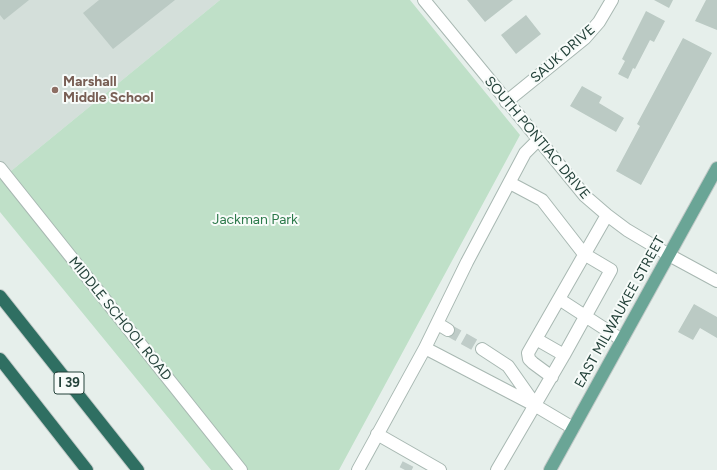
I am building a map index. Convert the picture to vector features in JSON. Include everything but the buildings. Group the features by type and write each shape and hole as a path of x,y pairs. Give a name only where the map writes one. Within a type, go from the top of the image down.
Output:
{"highway":[{"name":"I 39","path":"0,296 138,470"},
{"name":"I 39","path":"0,359 87,470"}],"main road":[{"name":"EAST MILWAUKEE STREET","path":"550,470 717,168"}],"street":[{"name":"SOUTH PONTIAC DRIVE","path":"424,0 506,102 585,196 606,216 669,255 717,281"},
{"name":"SAUK DRIVE","path":"506,102 586,38 599,22 612,0"},
{"path":"358,470 438,324 468,262 525,152 538,140"},
{"name":"MIDDLE SCHOOL ROAD","path":"0,168 241,470"},
{"path":"497,470 536,406 611,270 584,254 542,200 510,183"},
{"path":"552,377 529,359 528,353 606,216"},
{"path":"559,299 586,315 622,340"},
{"path":"438,324 448,330"},
{"path":"536,339 564,355"},
{"path":"425,348 536,406 573,428"},
{"path":"482,349 508,366 536,406"},
{"path":"377,434 411,460 424,466 438,469"}],"shaded area":[{"name":"Marshall Middle School","path":"0,0 220,0 0,180"}],"green space":[{"name":"Jackman Park","path":"220,0 410,0 520,135 339,470 211,470 0,212 0,180"}],"tunnel":[{"path":"448,330 482,349"},
{"path":"405,470 408,464"}],"place":[{"name":"Marshall Middle School","path":"55,90"}]}
